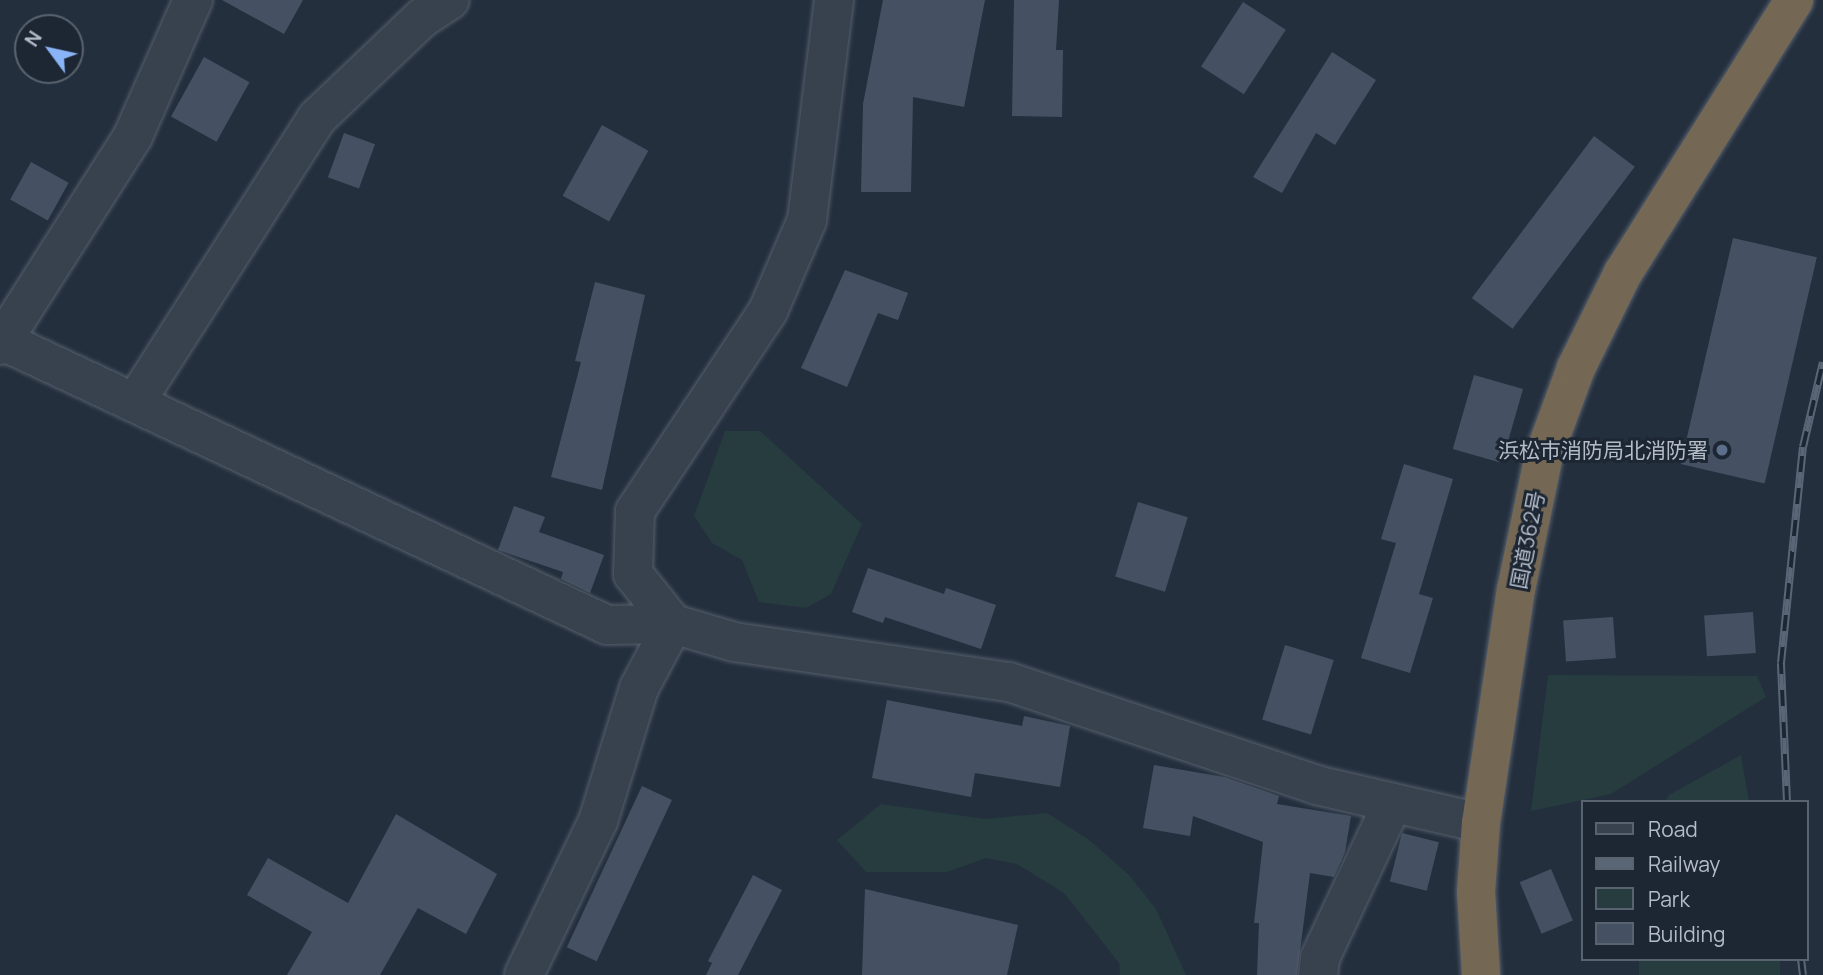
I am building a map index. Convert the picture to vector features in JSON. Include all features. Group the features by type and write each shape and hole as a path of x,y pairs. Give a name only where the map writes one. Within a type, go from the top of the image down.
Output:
{"highway":[{"name":"国道362号","path":"1481,975 1476,892 1481,823 1516,590 1544,455 1572,380 1623,273 1794,0"}],"street":[{"path":"193,0 133,136 1,343 136,401 607,625 673,624 734,642 1009,682 1316,785 1481,823"},
{"path":"136,401 317,118 422,18 450,0"},
{"path":"673,624 633,574 635,511 768,311 807,220 834,0"},
{"path":"524,975 598,821 639,688 673,624"},
{"path":"1318,975 1326,946 1392,804"}],"green space":[{"path":"725,431 760,431 862,524 831,594 806,608 759,602 742,560 712,543 694,516"},
{"path":"1548,675 1757,676 1766,697 1611,794 1531,811"},
{"path":"1741,755 1749,800 1666,800 1669,795"},
{"path":"881,804 985,819 1047,813 1088,839 1129,875 1156,909 1186,975 1120,975 1119,963 1064,893 1017,864 986,858 947,872 866,872 837,840"},
{"path":"1639,961 1780,961 1780,975 1639,975"}],"building":[{"path":"222,0 303,0 284,34"},
{"path":"883,0 985,0 964,107 913,97 911,192 861,192 863,104"},
{"path":"1014,0 1059,0 1056,50 1063,50 1062,117 1012,116"},
{"path":"1243,2 1286,30 1244,94 1201,67"},
{"path":"1332,52 1376,80 1335,145 1316,133 1282,193 1253,177"},
{"path":"204,57 249,82 217,142 171,116"},
{"path":"602,125 648,151 609,222 563,196"},
{"path":"344,133 375,144 359,188 328,177"},
{"path":"1594,136 1635,167 1513,329 1472,298"},
{"path":"31,162 69,183 48,220 10,200"},
{"path":"1733,238 1817,257 1765,483 1681,464"},
{"path":"845,270 908,293 898,320 878,313 847,387 801,368"},
{"path":"595,282 645,295 602,490 551,477 581,362 575,361"},
{"path":"1474,375 1523,389 1502,463 1453,449"},
{"path":"1404,464 1453,479 1419,594 1433,598 1410,673 1361,658 1396,543 1381,539"},
{"path":"1138,502 1188,517 1165,592 1115,577"},
{"path":"514,506 545,517 539,532 604,555 590,593 561,579 563,572 498,550"},
{"path":"868,568 944,594 946,588 996,605 981,649 885,617 883,623 852,612"},
{"path":"1753,612 1756,653 1707,656 1704,615"},
{"path":"1613,617 1616,658 1566,661 1563,620"},
{"path":"1285,645 1334,660 1311,735 1262,720"},
{"path":"887,700 1022,726 1024,716 1070,726 1060,787 975,773 971,797 872,778"},
{"path":"1154,765 1224,777 1279,796 1277,804 1351,816 1345,852 1334,877 1310,873 1297,975 1257,975 1259,923 1254,923 1263,842 1193,816 1190,836 1143,828"},
{"path":"642,786 672,800 597,961 567,947"},
{"path":"396,814 497,874 466,934 418,908 380,975 287,975 312,932 247,895 268,858 348,903"},
{"path":"1402,833 1439,842 1427,891 1390,882"},
{"path":"1551,869 1573,921 1542,934 1520,882"},
{"path":"753,875 782,890 738,975 706,975 712,963 708,961"},
{"path":"865,889 1018,925 1007,975 862,975"}],"railway":[{"path":"1787,800 1781,663 1803,447 1823,362"},
{"path":"1801,961 1803,975"}],"place":[{"name":"浜松市消防局北消防署","path":"1722,450"}]}
